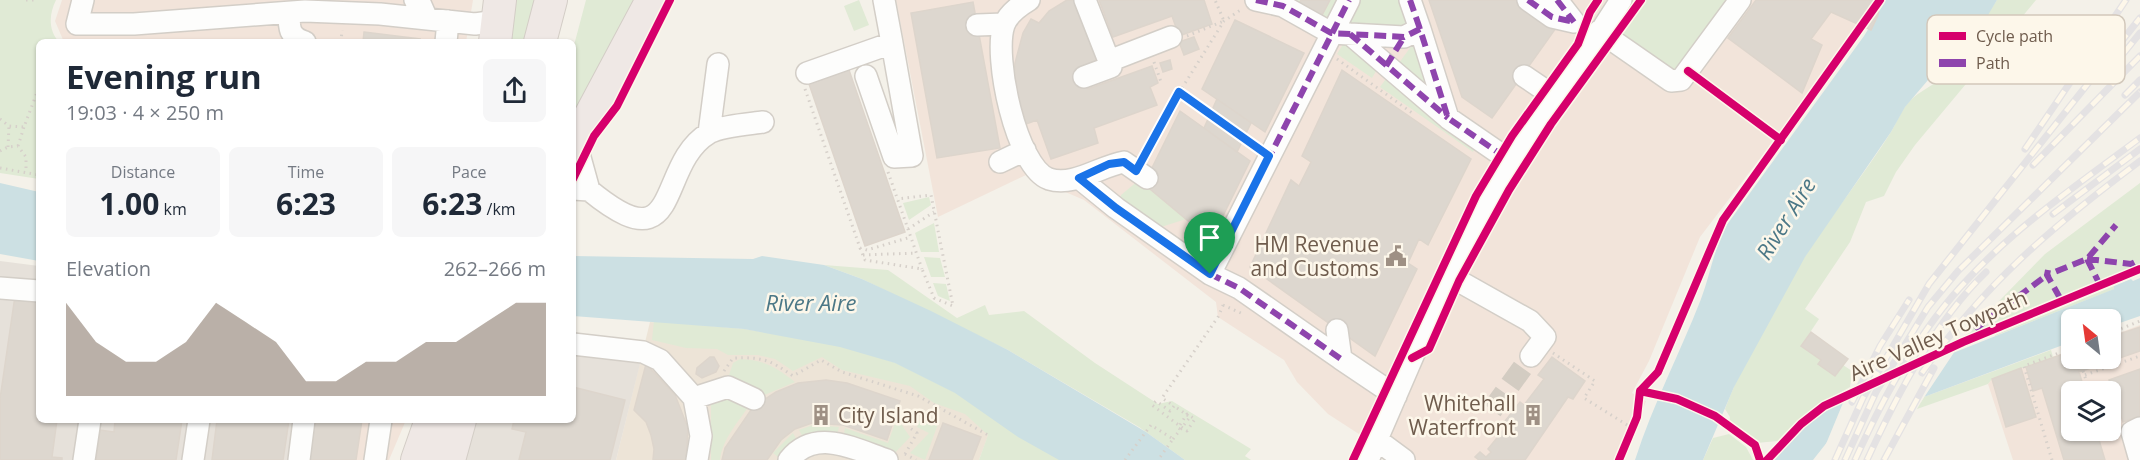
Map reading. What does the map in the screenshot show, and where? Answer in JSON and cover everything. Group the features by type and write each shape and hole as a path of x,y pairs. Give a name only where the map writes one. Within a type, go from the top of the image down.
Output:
{"highway":[{"path":"541,39 551,0"},
{"path":"563,39 573,0"},
{"path":"576,141 652,0"},
{"path":"417,460 430,423"},
{"path":"449,460 459,423"}],"street":[{"path":"83,0 76,33 134,24 287,13 325,6 475,24 497,21"},
{"path":"415,0 420,3 427,19"},
{"path":"866,76 894,157 912,156 884,0"},
{"path":"1029,0 1018,7 1004,24 1000,51 1003,88 1025,150 1036,172 1048,178 1061,180 1079,178 1109,164 1124,162 1142,175"},
{"path":"1084,77 1111,67 1086,0"},
{"path":"1210,274 1269,156 1341,34 1349,0"},
{"path":"1410,0 1412,33 1448,118"},
{"path":"1528,0 1552,17 1574,22 1557,0"},
{"path":"1368,460 1448,275 1486,202 1516,153 1583,59 1621,0"},
{"path":"1599,31 1671,81 1681,80 1740,0"},
{"path":"1252,3 1283,6 1341,34 1386,66 1448,118 1496,151"},
{"path":"280,39 287,13"},
{"path":"287,13 289,29 293,37 298,39"},
{"path":"446,39 448,21"},
{"path":"977,25 1004,24"},
{"path":"1341,34 1412,33"},
{"path":"1386,66 1412,33"},
{"path":"1109,61 1171,37"},
{"path":"807,73 892,44"},
{"path":"709,133 718,64"},
{"path":"1524,76 1555,98"},
{"path":"576,158 581,189 608,206 632,216 651,218 661,212 686,156 709,133 763,122"},
{"path":"1000,162 1025,150"},
{"path":"1079,178 1116,208 1210,274 1239,288 1396,396"},
{"path":"1448,275 1530,321 1545,337 1536,350"},
{"path":"0,288 36,291"},
{"path":"1337,330 1341,360"},
{"path":"576,344 642,352 660,360 694,398 701,436 697,460"},
{"path":"694,398 728,387 754,399"},
{"path":"84,460 90,423"},
{"path":"193,460 199,423"},
{"path":"298,460 304,423"},
{"path":"375,460 381,423"},
{"path":"2140,428 2132,432 2140,460"},
{"path":"1377,440 1404,460"},
{"path":"789,460 805,447 820,441 896,457"}],"path":[{"path":"26,0 35,0"},
{"path":"1215,0 1224,21"},
{"path":"1171,37 1173,41 1224,21 1252,3"},
{"path":"1142,175 1179,92 1224,21"},
{"path":"807,73 803,84 865,260 922,269"},
{"path":"1179,92 1269,156"},
{"path":"18,146 36,95"},
{"path":"0,119 9,126 24,127"},
{"path":"8,147 9,126"},
{"path":"0,151 18,146"},
{"path":"18,146 26,157 26,172"},
{"path":"0,168 36,174"},
{"path":"863,255 917,254 934,298 953,306 931,195 897,199"},
{"path":"907,229 934,212"},
{"path":"861,248 867,250 911,237"},
{"path":"1158,460 1189,419 1162,398 1218,317 1223,305"},
{"path":"2121,329 2140,321"},
{"path":"1536,350 1595,381 1584,398 1632,428"},
{"path":"2052,460 2024,366 2061,352"},
{"path":"2087,381 2084,373 2140,356"},
{"path":"717,390 717,381 733,358 758,357 771,361 793,376 821,360 842,372 918,396 999,441"},
{"path":"1174,406 1170,411 1156,401 1152,405 1163,414 1177,424 1187,431 1195,419 1187,414 1180,424 1178,428 1180,429"},
{"path":"1628,438 1637,417"},
{"path":"1125,460 1151,425 1173,439"},
{"path":"896,457 917,433 910,428"},
{"path":"896,457 900,460"},
{"path":"896,457 916,460"}],"shaded area":[{"path":"62,0 473,0 466,39 63,39 55,21"},
{"path":"896,0 1881,0 1700,237 1649,361 1632,393 1646,401 1623,460 1399,460 1328,414 1297,382 1284,360 1218,317 1216,302 1084,200 1026,175 938,217"},
{"path":"0,261 36,266 36,423 294,423 289,460 0,460"},
{"path":"650,322 744,329 840,347 994,420 979,460 616,460"},
{"path":"2140,325 2140,460 2013,460 1988,384 1992,379 2061,354 2061,369 2121,369 2121,332"},
{"path":"576,344 643,352 616,460 449,460 459,423 576,423"},
{"path":"294,423 405,423 389,460 289,460"}],"green space":[{"path":"0,0 56,0 52,11 51,27 57,39 36,39 36,179 0,173"},
{"path":"513,0 537,0 530,39 506,39"},
{"path":"586,0 641,0 576,120 576,39"},
{"path":"859,0 869,25 854,31 844,6"},
{"path":"1289,0 1301,0 1298,6 1319,18 1330,0 1344,0 1329,27"},
{"path":"1360,0 1404,0 1410,18 1403,29 1348,24"},
{"path":"1645,0 1728,0 1674,73 1620,34"},
{"path":"1997,0 2036,0 2023,15 1986,15"},
{"path":"1345,41 1379,66 1372,78 1337,54"},
{"path":"1415,41 1437,103 1396,67"},
{"path":"1388,76 1474,150 1473,152 1380,87"},
{"path":"1933,84 1966,84 1915,145 1896,172 1884,196 1866,202 1850,242 1805,309 1819,319 1801,346 1821,360 1819,364 1835,376 1843,365 1852,371 1850,387 1819,405 1778,441 1756,443 1729,424 1730,417 1725,409 1742,369 1761,331 1805,256 1881,148 1904,108"},
{"path":"1139,180 1186,219 1155,229 1120,207 1121,195"},
{"path":"2140,183 2140,265 1962,339 2045,254"},
{"path":"929,197 931,205 909,220 903,203"},
{"path":"934,223 939,252 921,252 915,233"},
{"path":"924,257 940,258 945,277 931,277"},
{"path":"824,265 888,270 957,318 985,305 989,315 1024,311 1095,363 1158,404 1172,401 1251,449 1245,456 1251,460 1185,460 1139,427 1008,350 862,279"},
{"path":"933,283 946,284 950,301 938,296"},
{"path":"2114,286 2115,289 1995,335"},
{"path":"654,321 744,329 839,345 934,375 1083,460 979,460 988,435 965,414 934,403 910,386 842,370 822,357 793,371 775,359 758,355 728,355 717,349 686,348 652,340"},
{"path":"2051,350 2053,357 1992,379 1988,384 1917,409 1924,397"},
{"path":"740,359 769,365 795,382 762,396 753,387 727,381 733,363"},
{"path":"734,398 749,406 727,438 720,460 711,460 711,404 718,399"},
{"path":"922,415 939,421 925,460 910,453 929,433 917,427"},
{"path":"897,418 910,437 891,457 843,439 845,428 888,443"},
{"path":"813,425 839,427 836,438 805,441 799,430"},
{"path":"793,433 799,444 782,460 773,453"},
{"path":"1729,434 1746,447 1753,460 1703,460 1713,438"}],"water":[{"name":"River Aire","path":"1886,0 1997,0 1988,15 1927,15 1927,81 1905,107 1891,132 1805,257 1734,387 1703,460 1635,460 1701,299 1726,226 1864,36"},
{"path":"0,183 36,191 36,260 0,254"},
{"name":"River Aire","path":"576,256 753,259 762,256 824,265 862,279 1008,350 1146,432 1185,460 1059,460 1018,437 955,393 895,363 840,347 744,329 576,316"},
{"path":"2140,278 2140,316 2121,323 2121,309 2064,309 2114,289 2114,286 2131,279 2133,281"},
{"path":"2061,310 2061,346 1924,397 1828,441 1813,460 1774,460 1799,429 1831,408 1953,353"}],"pier":[{"path":"1957,348 1921,402 1830,444 1821,456 1845,398"}],"building":[{"path":"1067,0 1075,0 1092,49 1094,48 1099,60 1081,67 1088,89 1152,66 1158,83 1150,87 1157,105 1094,128 1098,143 1051,159 1037,120 1026,124 1014,83 1015,63 1023,33 1031,19 1039,23 1049,11"},
{"path":"1099,0 1204,0 1212,24 1179,36 1172,16 1113,37"},
{"path":"1301,0 1330,0 1320,19 1298,6"},
{"path":"1429,0 1517,0 1556,28 1492,118 1462,97"},
{"path":"1756,0 1880,0 1878,15 1871,30 1831,12 1811,39 1822,45 1802,93 1728,38"},
{"path":"973,2 1000,148 937,158 911,13"},
{"path":"1235,20 1304,53 1265,132 1202,89"},
{"path":"364,32 420,39 363,39"},
{"path":"1194,37 1199,49 1184,55 1179,42"},
{"path":"1170,60 1172,69 1163,72 1160,63"},
{"path":"849,70 905,232 865,246 809,84"},
{"path":"1342,70 1471,159 1428,245 1419,239 1408,263 1417,269 1375,356 1250,267 1291,180 1299,186 1311,162 1302,156"},
{"path":"1217,99 1251,123 1237,152 1204,128"},
{"path":"1180,111 1250,161 1211,240 1144,184"},
{"path":"15,296 36,299 36,423 57,423 52,457 62,458 62,460 0,460 0,399"},
{"path":"2140,327 2140,351 2121,358 2121,333"},
{"path":"1811,332 1848,359 1835,376 1818,364 1821,360 1801,346"},
{"path":"2061,355 2061,369 2078,369 2082,381 2061,381 2061,441 2099,441 2105,460 2064,460 2042,388 2033,391 2026,367"},
{"path":"710,357 714,357 719,366 716,372 702,378 696,374 697,368"},
{"name":"Whitehall Waterfront","path":"1552,357 1585,381 1573,399 1568,397 1525,460 1479,460 1475,457 1480,452 1486,457 1491,452 1488,449 1505,428 1502,425 1520,402 1524,405 1544,379 1538,375"},
{"path":"646,364 675,395 688,428 686,460 653,460 654,449 651,435 646,422 634,410"},
{"path":"2021,368 2036,417 2006,427 1992,379"},
{"path":"2140,369 2140,416 2123,422 2121,381 2109,380"},
{"name":"City Island","path":"826,380 847,383 900,401 887,440 843,425 812,423 795,429 781,440 767,460 722,460 725,448 753,407 776,392 798,383"},
{"path":"576,388 625,400 610,460 519,460 526,432 512,429 513,423 576,423"},
{"path":"115,423 182,423 176,460 96,460 100,430 114,432"},
{"path":"217,423 289,423 283,460 212,460"},
{"path":"307,423 362,423 356,460 302,460"},
{"name":"City Island","path":"943,423 981,437 972,460 929,460"}],"tunnel":[{"path":"1492,410 1531,356"}],"railway":[{"path":"2116,15 2126,0"},
{"path":"2125,37 2140,18"},
{"path":"2125,52 2140,33"},
{"path":"2125,71 2140,56"},
{"path":"2125,95 2140,80"},
{"path":"2025,149 2069,84"},
{"path":"1835,460 1863,398 1929,284 2088,84"},
{"path":"2033,165 2113,84"},
{"path":"1845,460 1876,392 1928,307 1958,271 2140,92"},
{"path":"1855,460 1904,365 1950,299 1987,259 2029,222 2140,138"},
{"path":"2053,214 2140,149"},
{"path":"1922,373 1970,311 1995,284 2049,233 2140,161"},
{"path":"1867,460 1918,361 1950,313 1986,272"},
{"path":"1852,402 1880,346 1909,300"},
{"path":"1884,460 1934,368"}],"marked path":[{"path":"1256,0 1283,6 1331,33 1404,37 1420,29 1448,118 1496,151"},
{"path":"1210,274 1349,0"},
{"path":"1410,0 1420,29"},
{"path":"1528,0 1552,17 1574,22"},
{"path":"1557,0 1574,22"},
{"path":"1350,34 1448,118"},
{"path":"1386,66 1404,37"},
{"path":"1079,178 1116,208 1210,274 1239,288 1341,359"},
{"path":"2060,298 2047,275 2087,259 2116,225"},
{"path":"2087,259 2131,264 2139,260"},
{"path":"2087,259 2098,281"},
{"path":"1975,329 2047,275 2048,270"}],"cycle path":[{"path":"576,173 594,136 617,106 670,0"},
{"path":"1353,460 1476,196 1512,136 1578,44 1590,12 1598,0"},
{"path":"1412,358 1429,349 1459,281 1509,190 1551,124 1641,0"},
{"path":"1619,460 1637,417 1640,391 1658,372 1723,220 1880,0"},
{"path":"1688,71 1781,140"},
{"name":"Aire Valley Towpath","path":"1767,460 1801,424 1824,406 1963,342 2140,269"},
{"path":"1640,391 1677,399 1715,416 1755,445 1760,460"}],"place":[{"name":"HM Revenue and Customs","path":"1396,256"},
{"name":"City Island","path":"821,415"},
{"name":"Whitehall Waterfront","path":"1533,415"}],"route":[{"path":"1179,92 1269,156 1210,274 1116,208 1079,178 1109,164 1124,162 1136,171 1179,92"}]}
